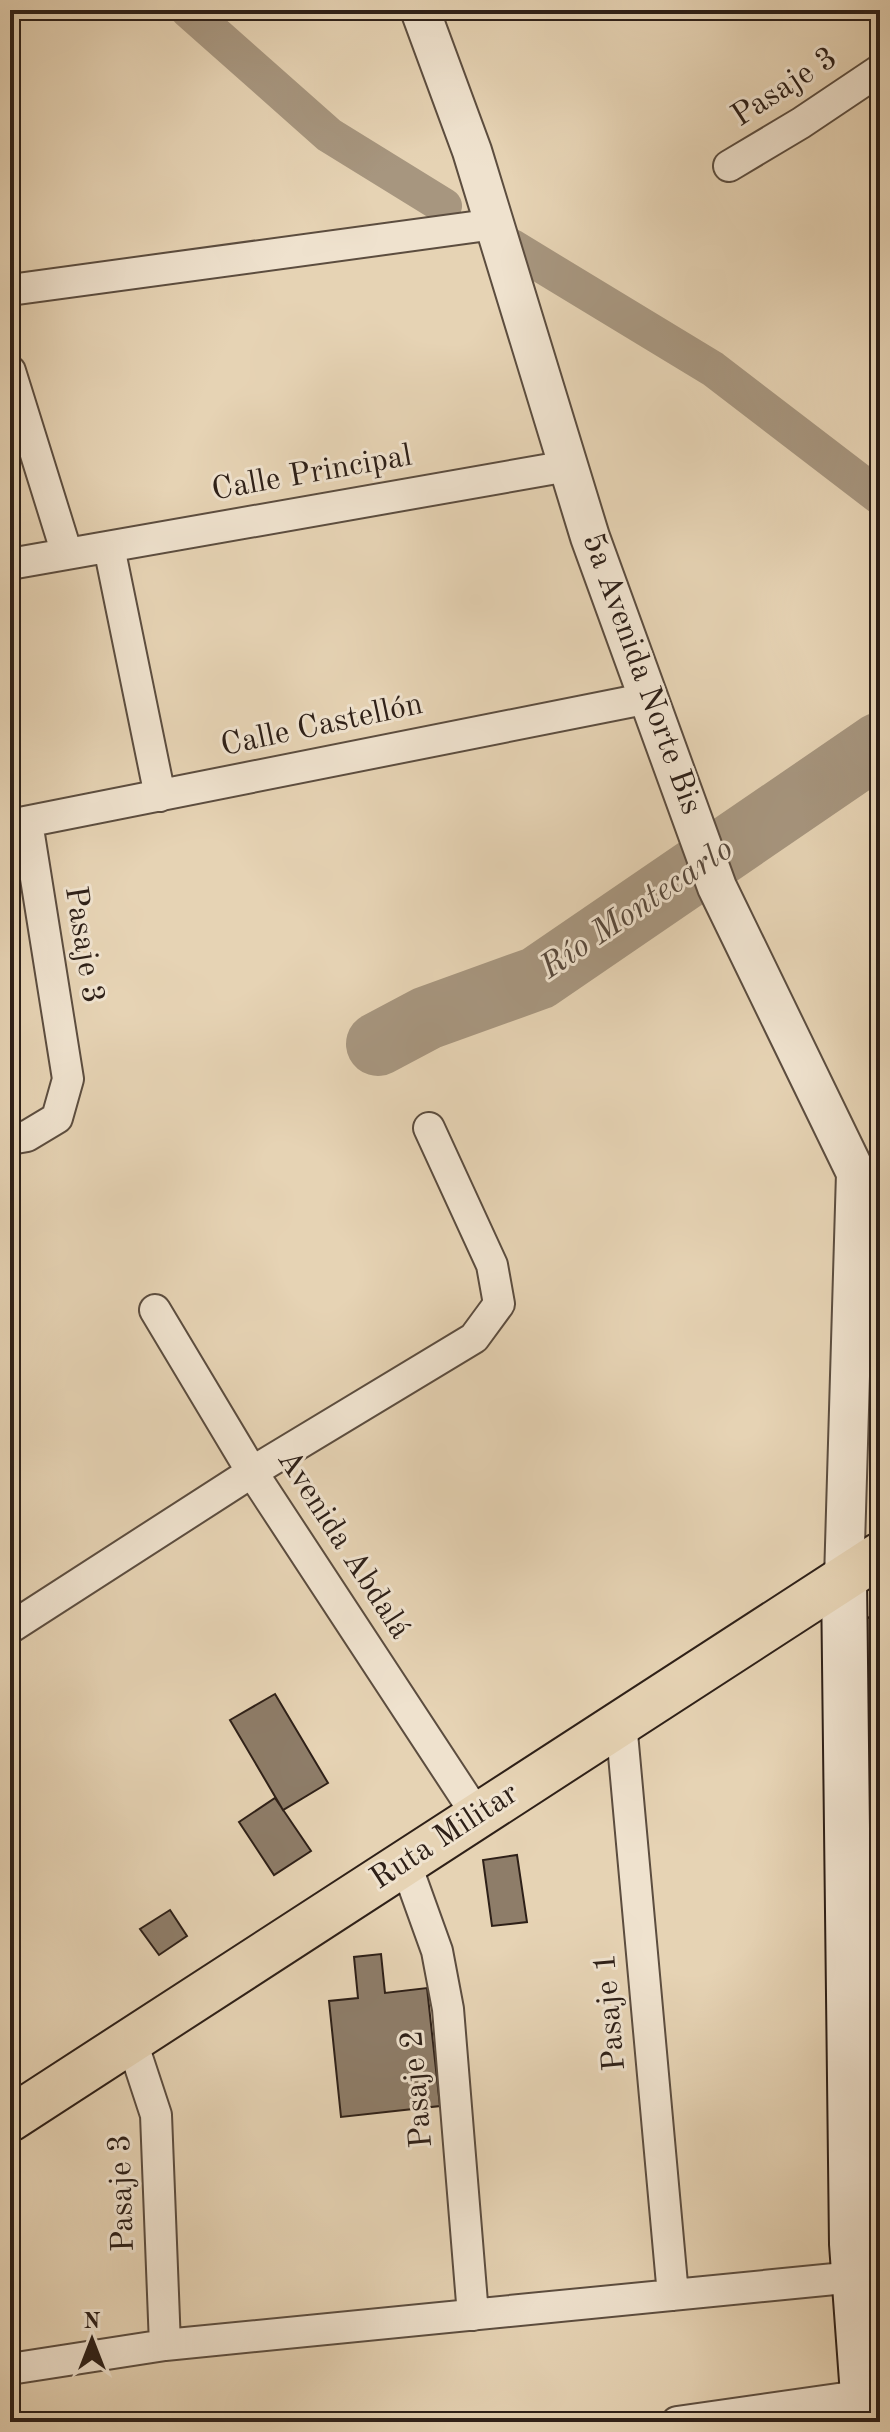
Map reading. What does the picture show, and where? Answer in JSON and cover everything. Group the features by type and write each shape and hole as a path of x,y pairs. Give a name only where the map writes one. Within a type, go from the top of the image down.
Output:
{"main road":[{"name":"Ruta Militar","path":"10,2119 880,1555"},
{"path":"844,1579 852,2244 870,2403"}],"street":[{"name":"5a Avenida Norte Bis","path":"420,10 472,151 590,537 717,887 868,1180 844,1579"},
{"name":"Pasaje 3","path":"729,166 880,70"},
{"path":"10,290 495,226"},
{"path":"10,371 67,554"},
{"name":"Calle Principal","path":"10,564 568,466"},
{"path":"109,547 160,796"},
{"name":"Calle Castellón","path":"18,824 649,698"},
{"name":"Pasaje 3","path":"10,1139 27,1136 57,1118 68,1079 18,824"},
{"path":"10,1628 252,1472 474,1338 499,1304 492,1265 429,1128"},
{"name":"Avenida Abdalá","path":"155,1310 252,1472 477,1815"},
{"name":"Pasaje 1","path":"621,1722 673,2295"},
{"name":"Pasaje 2","path":"405,1862 437,1951 448,2009 473,2315"},
{"name":"Pasaje 3","path":"132,2042 156,2115 165,2345"},
{"path":"10,2369 165,2345 855,2277"},
{"path":"677,2422 870,2403"}],"building":[{"path":"880,1609 880,1661 864,1670 860,1624"},
{"path":"275,1694 328,1783 283,1810 230,1720"},
{"path":"275,1798 311,1851 274,1875 239,1822"},
{"path":"517,1855 527,1922 492,1926 483,1860"},
{"path":"170,1910 187,1936 159,1955 140,1929"},
{"path":"381,1954 385,1993 427,1988 440,2106 341,2117 329,2001 358,1998 354,1957"}],"waterway":[{"path":"188,10 329,135 444,206"},
{"path":"512,247 713,369 880,497"},
{"name":"Río Montecarlo","path":"726,851 880,744"},
{"name":"Río Montecarlo","path":"378,1044 427,1018 538,978 880,744"}]}
